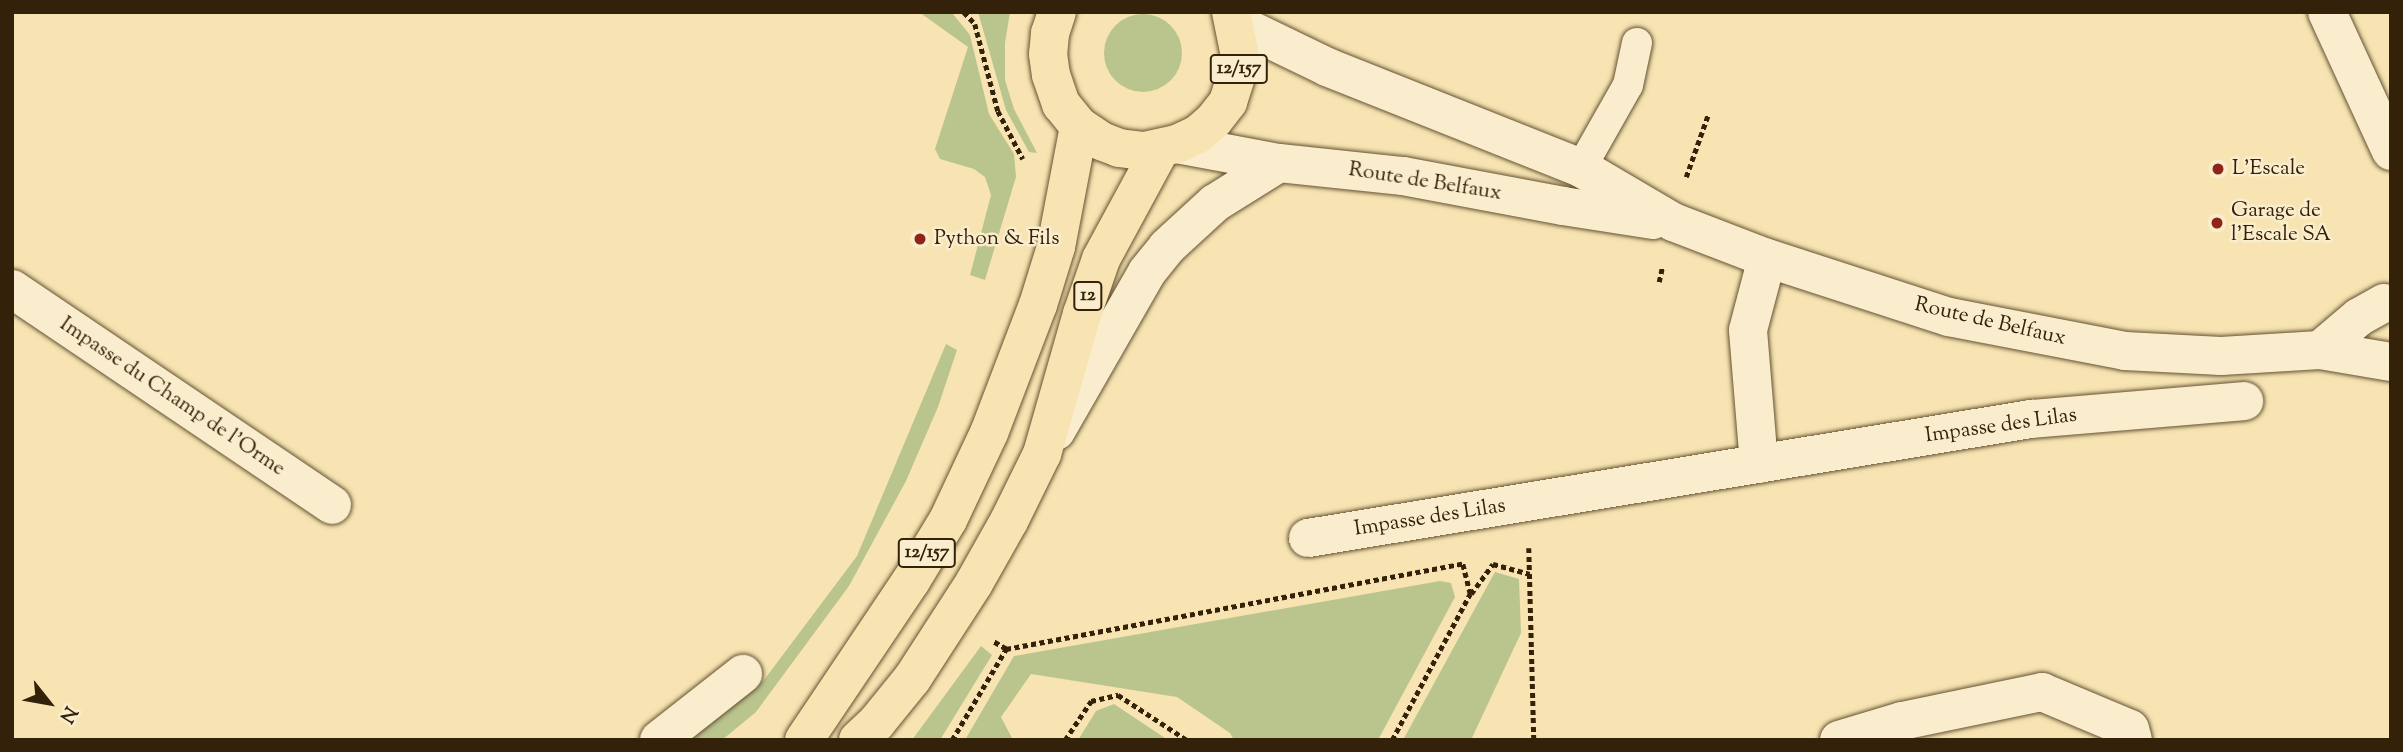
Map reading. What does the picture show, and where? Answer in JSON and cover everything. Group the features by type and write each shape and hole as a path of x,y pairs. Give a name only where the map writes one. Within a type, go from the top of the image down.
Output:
{"main road":[{"path":"1057,12 1050,33 1051,75 1060,104 1079,126 1101,141 1119,148 1144,151 1169,146"},
{"path":"2328,12 2391,151"},
{"name":"12/157","path":"1169,146 1214,120 1228,102 1241,61 1233,18"},
{"name":"Route de Belfaux","path":"1233,18 1327,67 1581,168 1672,222 1767,258 1949,317 2125,351 2221,356 2320,350 2391,362"},
{"name":"12/157","path":"804,740 948,520 989,433 1034,317 1056,247 1079,126"},
{"name":"Route de Belfaux","path":"1169,146 1279,163 1403,176 1563,206 1672,222"},
{"name":"12","path":"1042,454 1082,313 1101,259 1169,146"},
{"path":"1042,454 1147,271 1167,247 1215,203 1279,163"},
{"path":"1759,464 1748,330 1767,258"},
{"name":"Impasse du Champ de l'Orme","path":"12,289 332,505"},
{"path":"2320,350 2387,295"},
{"path":"2387,295 2382,318 2391,345"},
{"name":"Impasse des Lilas","path":"1308,538 2031,419 2244,401"},
{"name":"12/157","path":"858,740 877,722 912,679 944,633 1009,521 1042,454"},
{"path":"659,740 743,674"},
{"path":"1839,740 1902,721 2042,692 2130,729 2133,740"}],"lane":[{"path":"1581,168 1628,85 1637,43"}],"path":[{"path":"964,12 975,24 998,111 1019,146 1027,170"},
{"path":"1683,185 1707,115"},
{"path":"1523,503 1529,535 1534,740"},
{"path":"1454,514 1470,594"},
{"path":"982,635 1006,649 1462,564"},
{"path":"1392,740 1470,594 1493,564 1530,574"},
{"path":"952,740 1006,649"},
{"path":"1065,740 1091,701 1118,695 1187,740"}],"green space":[{"path":"919,12 953,14 970,35 989,114 1014,154 1016,177 985,280 970,275 991,195 985,177 974,169 940,159 935,149 968,47"},
{"path":"978,12 1010,12 1005,43 1005,80 1014,109 1037,153 1029,152 1006,110"},
{"path":"1135,14 1151,14 1165,20 1176,31 1182,45 1182,61 1176,75 1165,86 1151,92 1135,92 1121,86 1110,75 1104,61 1104,45 1110,31 1121,20"},
{"path":"946,344 957,350 938,407 906,481 849,586 756,712 722,740 683,740 764,680 857,556"},
{"path":"1495,572 1519,579 1521,633 1471,740 1403,740"},
{"path":"1440,581 1451,583 1455,597 1378,740 1234,740 1230,733 1177,697 1031,674 1001,717 1013,740 965,740 1014,656"},
{"path":"981,646 992,655 940,740 912,740"},
{"path":"1114,704 1168,740 1078,740 1096,711"}],"place":[{"name":"L'Escale","path":"2218,169"},
{"name":"Garage de l'Escale SA","path":"2217,223"},
{"name":"Python & Fils","path":"920,239"}]}
